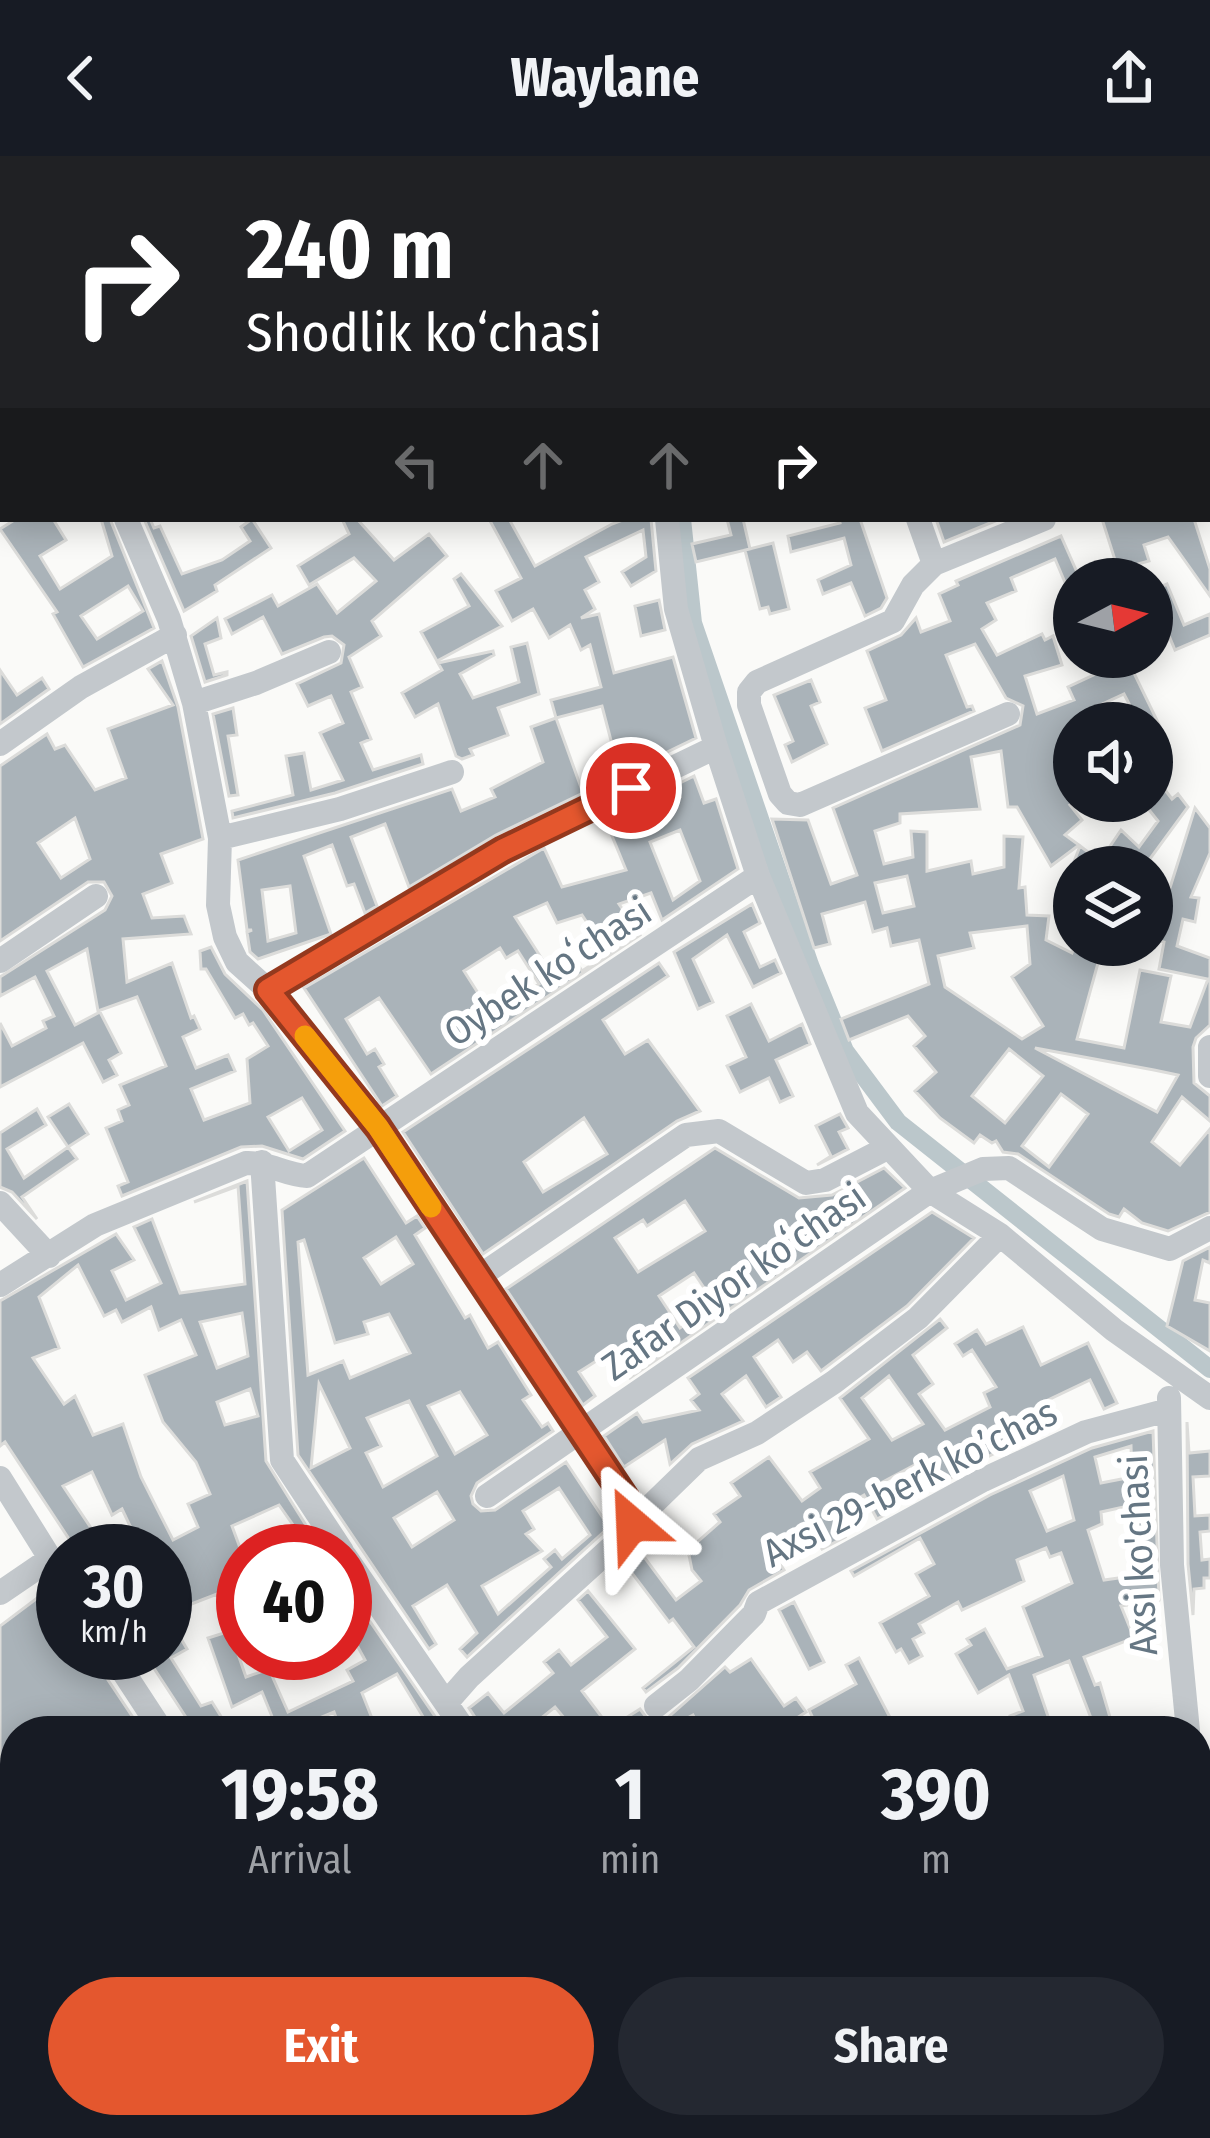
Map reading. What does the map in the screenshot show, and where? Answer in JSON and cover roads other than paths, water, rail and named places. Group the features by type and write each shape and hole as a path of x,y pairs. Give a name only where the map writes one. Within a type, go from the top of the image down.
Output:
{"street":[{"path":"126,522 175,635 194,703 220,838 218,905 224,937 237,962 268,990 378,1127 628,1502 632,1524"},
{"path":"667,522 676,609 716,747 758,876 857,1112 887,1148 1172,1374 1210,1398"},
{"path":"919,522 934,564"},
{"path":"1008,714 800,805 788,803 780,794 748,705 749,692 758,682 893,621 913,585 934,564 1037,522"},
{"path":"0,744 81,687 175,635"},
{"path":"194,703 329,652"},
{"path":"710,719 748,705"},
{"path":"268,990 503,850 716,747"},
{"path":"220,838 340,809 452,772"},
{"name":"Oybek koʻchasi","path":"262,1162 291,1175 307,1176 758,876"},
{"path":"0,961 96,896"},
{"path":"1210,1047 1210,1076"},
{"path":"477,1278 686,1135 719,1131 806,1183 825,1180 887,1148"},
{"path":"0,1285 95,1225 246,1163 262,1162 282,1460 324,1524"},
{"name":"Zafar Diyor koʻchasi","path":"487,1496 937,1188 981,1170 1009,1168 1102,1229 1170,1249 1210,1228"},
{"path":"0,1203 49,1256"},
{"path":"447,1702 699,1459 757,1432 834,1382 918,1318 1000,1235"},
{"name":"Axsi ko'chasi","path":"1172,1374 1168,1410 1172,1565 1187,1716"},
{"name":"Аxsi 29-berk koʼchas","path":"656,1706 689,1680 754,1614 758,1603 983,1480 1086,1432 1168,1410"},
{"path":"0,1478 36,1536"},
{"path":"0,1593 36,1578"},
{"path":"372,1595 456,1716"},
{"path":"129,1680 152,1716"}],"waterway":[{"path":"682,522 693,623 810,965 845,1051 898,1122 1210,1369"}]}
